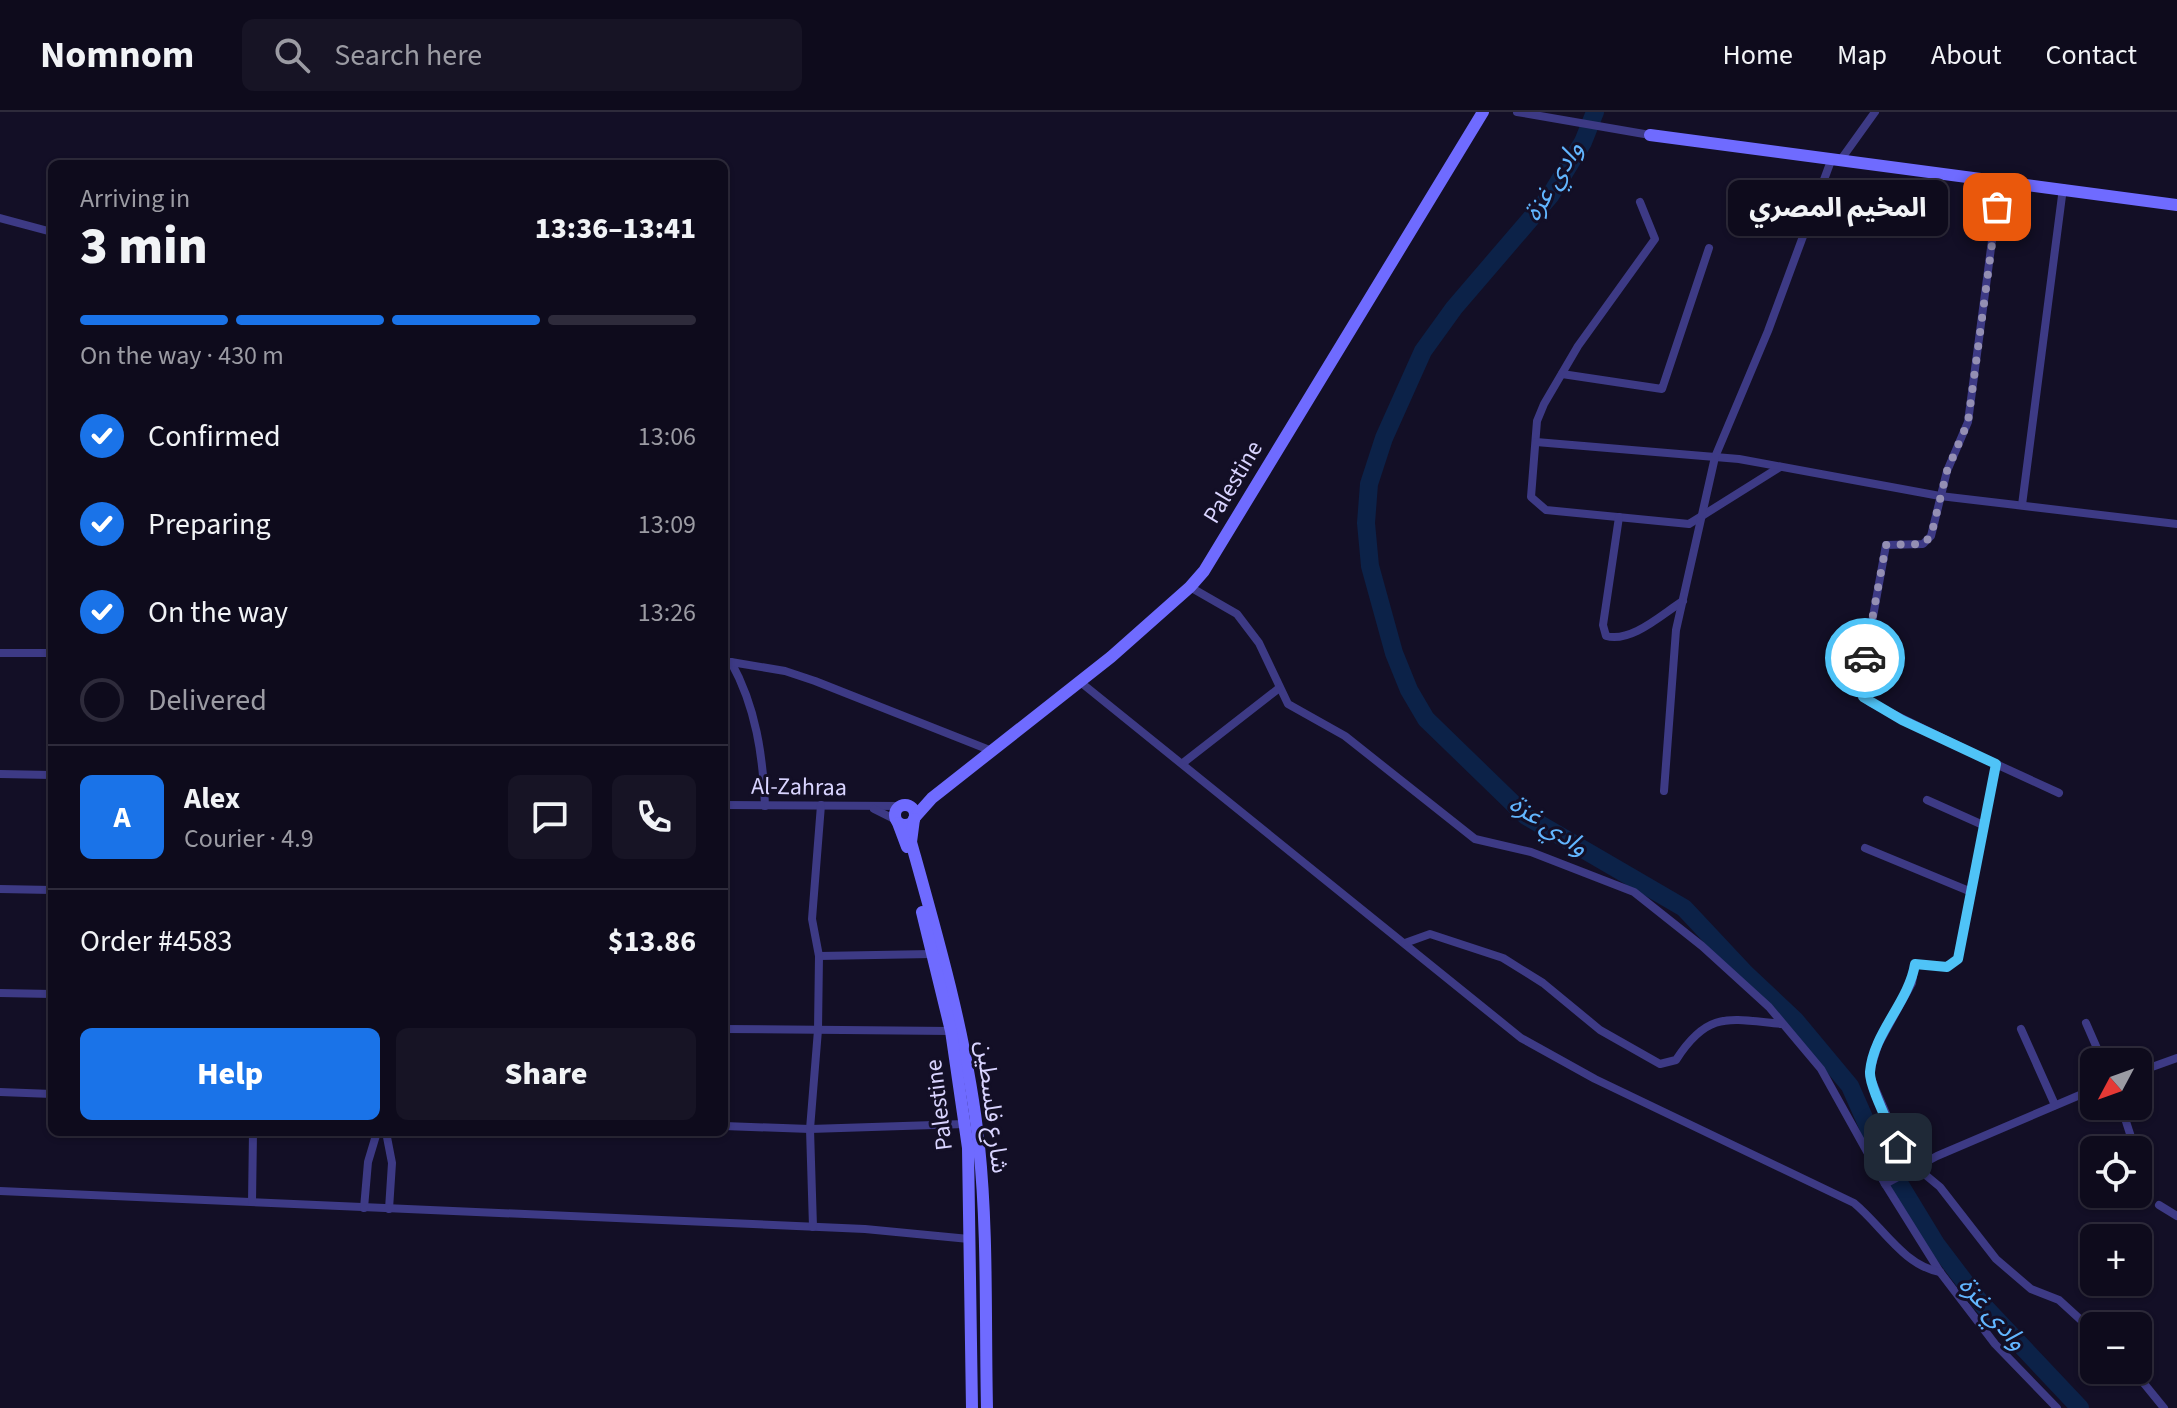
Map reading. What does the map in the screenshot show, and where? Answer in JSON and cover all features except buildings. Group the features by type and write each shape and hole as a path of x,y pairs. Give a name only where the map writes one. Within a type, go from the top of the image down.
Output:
{"street":[{"name":"Palestine","path":"897,822 907,825 910,812 932,798 1079,681 1190,587 1204,571 1483,112"},
{"path":"1517,112 1650,135 2177,205"},
{"path":"1664,791 1676,630 1715,457 1837,158 1875,112"},
{"path":"2000,180 1968,422 1940,496 1931,536 1923,544 1886,545 1862,677 1863,697 1902,720 2059,793"},
{"path":"2022,505 2063,188"},
{"path":"1640,202 1655,239 1578,346 1537,421 1531,497 1537,506 1546,510 1680,524 1702,516 1780,467"},
{"path":"0,218 48,231"},
{"path":"1562,374 1662,389 1709,248"},
{"path":"1536,442 1715,457 1940,496 2177,524"},
{"path":"1619,517 1603,625 1606,636 1616,639 1633,633 1683,601"},
{"path":"1190,587 1237,614 1259,643 1288,704 1345,736 1475,839 1531,852 1634,892 1702,946 1782,1024 1821,1069 1940,1272 1995,1344 2057,1408"},
{"path":"0,653 48,653"},
{"path":"728,662 785,671 815,681 992,751"},
{"path":"728,662 740,678 763,754 765,806"},
{"path":"1079,681 1530,1044 1595,1079 1854,1203 1879,1223 1917,1266 1940,1272"},
{"path":"1183,763 1278,689"},
{"path":"1996,764 1958,959 1947,967 1915,964 1912,983 1878,1045 1869,1074 1913,1168 1940,1187 1996,1259 2031,1289 2059,1300 2080,1319"},
{"path":"0,774 48,775"},
{"path":"1927,800 1983,825"},
{"name":"Al-Zahraa","path":"728,805 821,805 910,812"},
{"path":"813,1227 810,1129 818,1030 819,956 812,919 821,805"},
{"name":"Al-Zahraa","path":"873,808 897,822"},
{"name":"شارع فلسطين","path":"910,812 911,842 951,987 979,1148 987,1408"},
{"name":"Palestine","path":"897,822 951,1031 965,1124 972,1408"},
{"path":"1865,848 1969,891"},
{"path":"0,889 48,890"},
{"path":"1405,943 1430,934 1503,958 1543,983 1600,1030 1660,1064 1676,1060 1689,1040 1705,1025 1721,1018 1782,1024"},
{"path":"819,956 932,954"},
{"path":"0,993 48,994"},
{"path":"2086,1023 2097,1048"},
{"path":"728,1029 951,1031"},
{"path":"2021,1029 2055,1105"},
{"path":"2152,1067 2177,1058"},
{"path":"0,1092 48,1094"},
{"path":"1887,1182 2080,1095"},
{"path":"728,1126 810,1129 965,1124"},
{"path":"252,1202 253,1136"},
{"path":"364,1208 368,1162 376,1136"},
{"path":"387,1136 392,1163 389,1209"},
{"path":"0,1191 813,1227 969,1239"},
{"path":"2159,1205 2177,1216"},
{"path":"2144,1384 2164,1408"}],"waterway":[{"name":"وادي غزة","path":"1595,112 1583,142 1550,196 1454,308 1423,351 1384,438 1369,484 1366,523 1370,566 1394,653 1409,690 1426,719 1526,816 1684,908 1744,972 1795,1020 1850,1086 1877,1147 1936,1244 1980,1302 2080,1408"}],"way so far":[{"path":"1865,658 1886,545 1923,544 1931,536 1947,471 1968,422 1997,207"}],"place":[{"name":"المخيم المصري","path":"1997,207"}],"route":[{"path":"1865,658 1863,697 1902,720 1996,764 1958,959 1947,967 1915,964 1912,983 1878,1045 1869,1074 1898,1147"}]}
